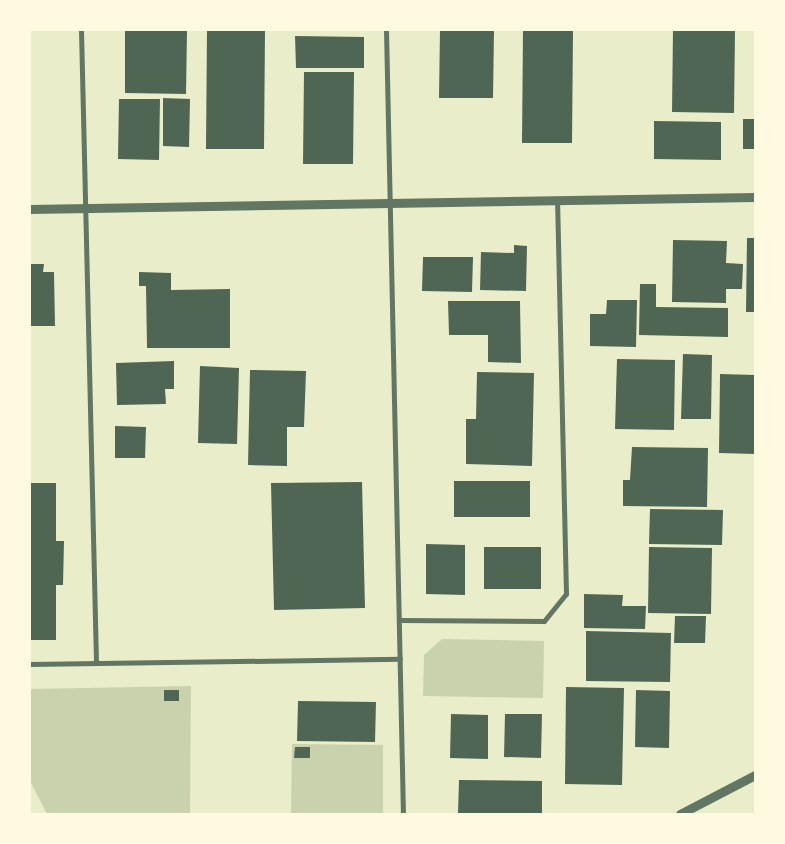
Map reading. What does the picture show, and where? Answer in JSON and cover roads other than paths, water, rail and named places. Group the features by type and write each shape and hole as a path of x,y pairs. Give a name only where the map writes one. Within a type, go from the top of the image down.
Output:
{"street":[{"path":"81,30 96,663"},
{"path":"386,30 403,814"},
{"path":"30,209 390,205 755,197"},
{"path":"399,620 544,621 566,594 557,201"},
{"path":"30,664 400,659"},
{"path":"680,814 755,775"}]}
